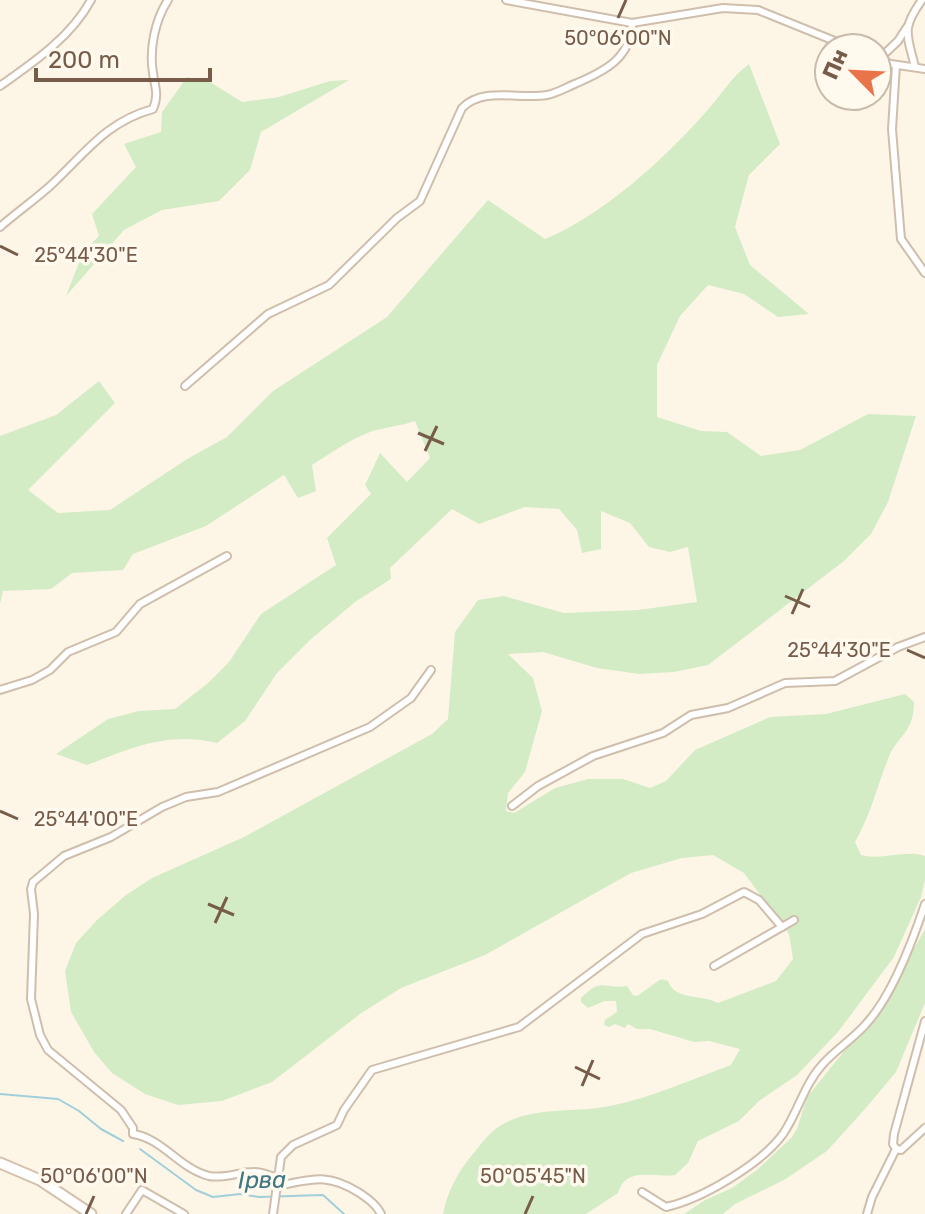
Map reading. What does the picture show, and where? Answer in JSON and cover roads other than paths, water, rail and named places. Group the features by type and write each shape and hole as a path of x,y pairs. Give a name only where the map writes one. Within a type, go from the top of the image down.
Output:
{"main road":[{"path":"0,1163 40,1180 91,1214"}],"street":[{"path":"0,86 58,41 83,15 91,0"},
{"path":"0,227 122,120 153,109 159,96 153,73 155,28 168,0"},
{"path":"506,0 632,23 742,7 758,10 813,32"},
{"path":"893,45 922,0"},
{"path":"185,386 268,314 329,285 397,218 420,201 462,108 470,100 490,96 548,95 601,72 621,57 632,23"},
{"path":"907,27 915,67"},
{"path":"893,64 925,69"},
{"path":"896,65 892,129 901,239 925,273"},
{"path":"0,690 32,680 50,670 68,652 116,632 140,604 227,556"},
{"path":"512,806 538,786 593,756 663,733 691,715 728,708 785,683 835,681 898,647 925,637"},
{"path":"381,1214 367,1198 340,1181 326,1178 276,1185 255,1171 208,1176 180,1163 153,1141 133,1134 133,1128 121,1110 48,1050 40,1035 31,999 34,914 31,889 33,882 64,856 111,837 162,807 195,794 218,792 370,727 411,698 431,670"},
{"path":"273,1214 281,1157 293,1145 337,1125 372,1070 519,1027 642,934 702,914 744,892 759,900 782,927"},
{"path":"642,1192 666,1207 684,1201 727,1181 782,1136 807,1086 821,1066 868,1022 899,972 925,904"},
{"path":"714,966 794,920"},
{"path":"896,1149 894,1134 925,1021"},
{"path":"896,1149 901,1150 909,1145 925,1128"},
{"path":"867,1214 896,1149"},
{"path":"126,1214 142,1190 184,1214"}],"waterway":[{"name":"Ірва","path":"0,1094 58,1099 123,1141"},
{"name":"Ірва","path":"140,1149 196,1190 213,1197 240,1194 259,1197 323,1195 344,1214"}]}
